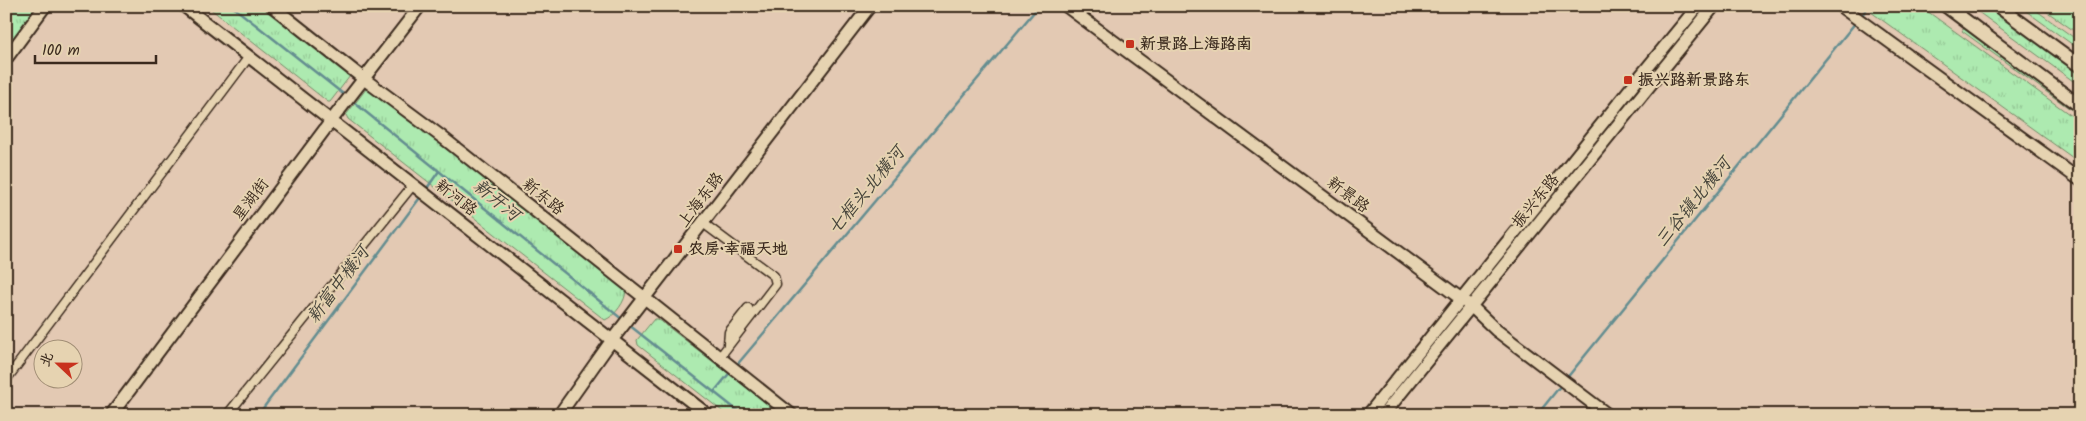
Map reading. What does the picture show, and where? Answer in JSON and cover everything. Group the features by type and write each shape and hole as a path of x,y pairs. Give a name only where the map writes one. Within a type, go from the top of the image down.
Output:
{"main road":[{"path":"1946,6 2080,106"},
{"path":"1998,6 2080,66"}],"street":[{"path":"6,59 45,6"},
{"name":"新河路","path":"184,6 248,58 708,415"},
{"name":"新东路","path":"272,6 364,79 442,137 792,415"},
{"name":"星湖街","path":"110,415 330,121 420,6"},
{"name":"上海东路","path":"558,415 612,340 870,6"},
{"name":"振兴东路","path":"1368,415 1698,6"},
{"name":"振兴东路","path":"1383,415 1714,6"},
{"path":"1840,6 2080,180"},
{"name":"新景路","path":"1070,9 1472,307 1496,330 1608,415"},
{"path":"6,380 248,58"},
{"path":"227,415 420,191"},
{"path":"703,224 774,276 776,284 728,346 722,360"},
{"path":"728,346 730,332 748,308"}],"green space":[{"path":"6,6 37,6 6,48"},
{"path":"207,6 263,6 350,73 350,76 330,102 328,102"},
{"path":"1876,6 1920,6 2080,122 2080,163 1871,12"},
{"path":"1970,6 1987,6 2080,73 2080,86"},
{"path":"2019,6 2030,6 2080,42 2080,50"},
{"path":"2039,6 2080,6 2080,35"},
{"path":"1966,26 2080,108 2080,116 1962,31"},
{"path":"369,88 626,290 624,299 616,312 605,320 348,119 346,115 366,89"},
{"path":"654,319 658,319 782,415 727,415 638,345 637,340"}],"waterway":[{"name":"新开河","path":"232,6 347,97"},
{"name":"七框头北横河","path":"736,366 1039,6"},
{"name":"三谷镇北横河","path":"1861,16 1869,6"},
{"name":"三谷镇北横河","path":"1566,379 1856,22"},
{"name":"新开河","path":"351,100 623,320"},
{"name":"新富中横河","path":"425,191 439,171"},
{"name":"新富中横河","path":"258,415 422,195"},
{"name":"新开河","path":"629,325 743,415"},
{"name":"七框头北横河","path":"714,392 732,370"},
{"name":"三谷镇北横河","path":"1537,415 1561,385"}],"place":[{"name":"新景路上海路南","path":"1130,44"},
{"name":"振兴路新景路东","path":"1628,80"},
{"name":"农房·幸福天地","path":"678,249"}]}
